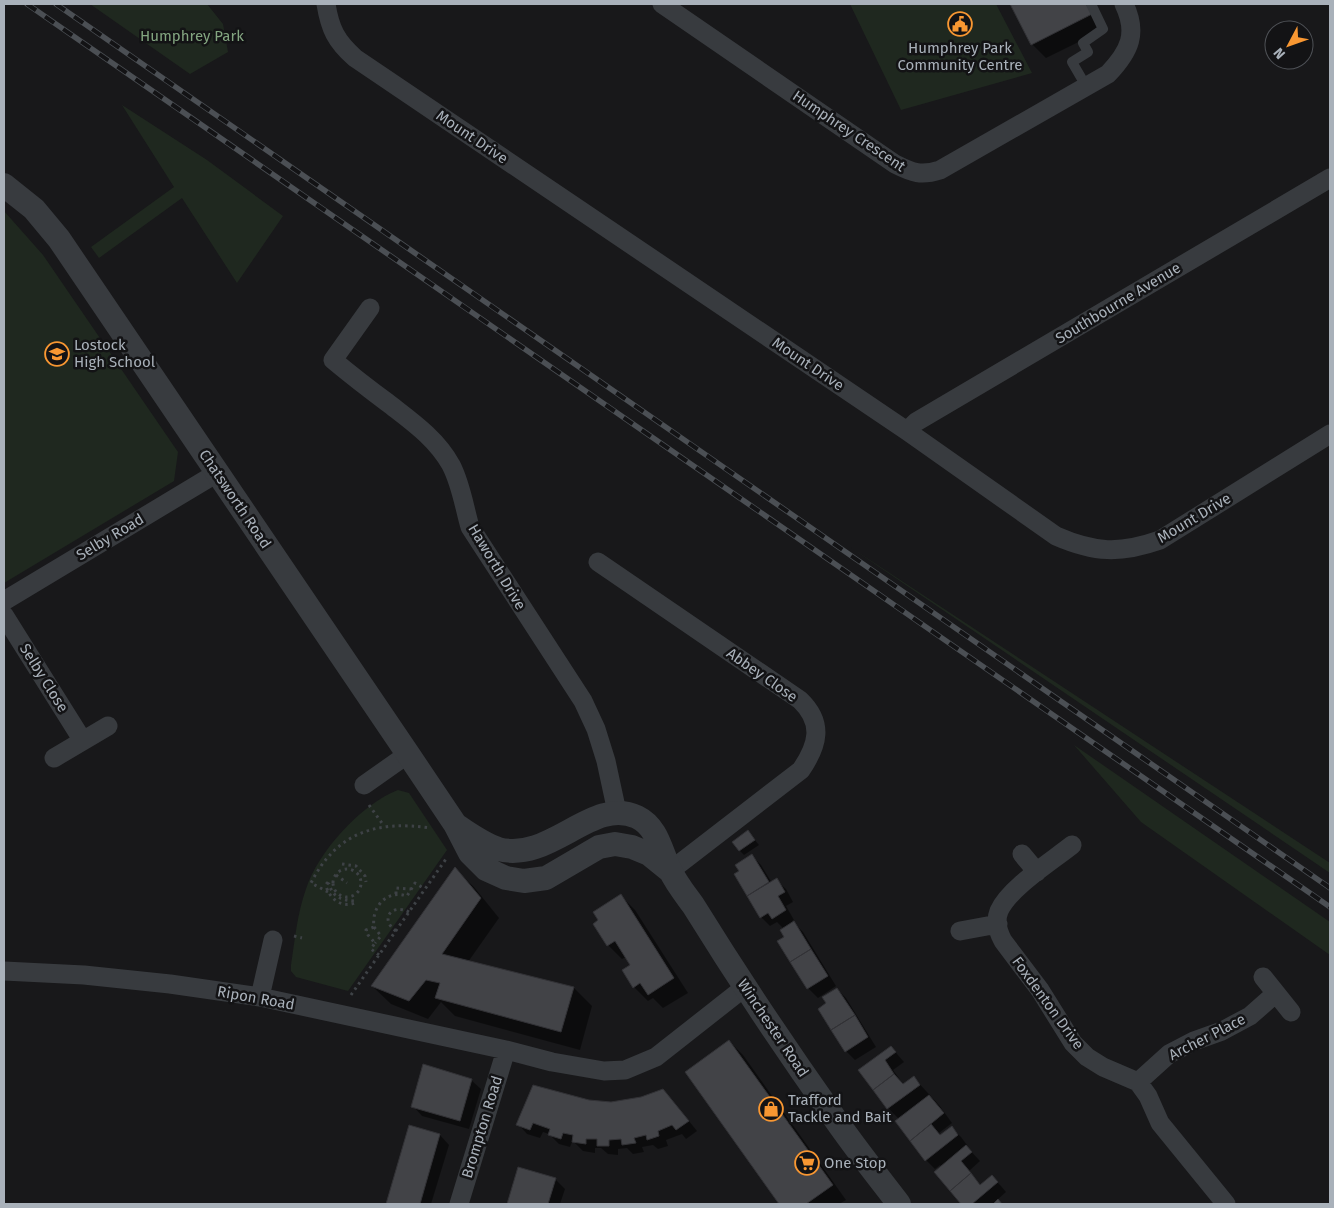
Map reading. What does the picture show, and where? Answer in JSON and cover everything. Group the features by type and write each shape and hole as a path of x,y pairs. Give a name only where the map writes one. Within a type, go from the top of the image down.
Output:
{"street":[{"name":"Mount Drive","path":"326,4 328,18 334,33 342,46 355,58 907,431 1056,536 1077,545 1095,550 1113,551 1143,546 1160,540 1330,434"},
{"name":"Humphrey Crescent","path":"662,4 895,164 909,172 929,174 940,170 1108,74 1120,62 1128,46 1132,31 1130,16 1124,4"},
{"name":"Southbourne Avenue","path":"907,431 916,422 1330,178"},
{"name":"Chatsworth Road","path":"4,185 34,209 59,239 408,754 449,830 470,853 486,869 506,878 524,881 546,878 599,847 615,844 632,847 649,854 670,871"},
{"name":"Haworth Drive","path":"370,308 333,360 419,427 438,446 450,464 461,488 470,527 583,701 596,729 606,761 617,812"},
{"name":"Selby Road","path":"4,602 217,472"},
{"name":"Abbey Close","path":"598,562 800,700 810,709 815,721 814,747 800,770 670,871"},
{"name":"Selby Close","path":"4,615 83,741"},
{"path":"54,758 108,726"},
{"path":"366,794 408,754"},
{"name":"Chatsworth Road","path":"449,830 498,849 517,851 535,848 598,817 617,812"},
{"path":"617,812 638,817 651,828 660,844 670,871"},
{"path":"960,931 998,924 999,911 1019,886 1072,846"},
{"path":"1022,854 1037,872"},
{"name":"Winchester Road","path":"670,871 745,987 832,1115 899,1204"},
{"name":"Foxdenton Drive","path":"998,924 999,933 1003,941 1040,990 1073,1043 1103,1067 1138,1082"},
{"path":"260,997 273,940"},
{"name":"Ripon Road","path":"4,971 84,974 260,997 506,1050 552,1062 604,1071 625,1070 656,1057 745,987"},
{"path":"1264,977 1291,1012"},
{"name":"Archer Place","path":"1138,1082 1169,1054 1194,1041 1222,1031 1250,1016 1276,993"},
{"name":"Brompton Road","path":"459,1204 506,1050"},
{"path":"1138,1082 1148,1096 1160,1123 1226,1204"}],"lane":[{"path":"1086,86 1072,62 1088,52 1083,43 1103,29 1091,4"}],"path":[{"path":"366,794 384,826"},
{"path":"338,900 311,883 326,858 349,839 363,831 401,824 449,830 425,889 338,1014"},
{"path":"342,864 356,866 365,876 366,882"},
{"path":"353,870 356,866"},
{"path":"342,870 353,870 360,877 360,890 349,897 338,900 333,884 336,875 342,870"},
{"path":"336,875 347,883"},
{"path":"328,892 326,886 328,883 338,900"},
{"path":"379,955 370,949 381,936 374,927 373,919 378,905 396,894 407,896 415,883 425,889"},
{"path":"396,894 396,888 412,889"},
{"path":"396,931 388,924 389,914 393,910 399,909 409,912"},
{"path":"374,927 366,930 375,943"}],"green space":[{"name":"Humphrey Park","path":"90,4 207,4 223,24 228,52 190,74"},
{"path":"850,4 996,4 1032,73 901,110"},
{"path":"122,105 207,160 283,216 237,283 182,198 99,258 91,247 174,187"},
{"name":"Lostock High School","path":"4,211 43,255 178,452 174,481 4,583"},
{"path":"850,547 1330,863 1330,873"},
{"path":"1074,745 1330,922 1330,955 1141,822"},
{"path":"398,790 409,793 447,850 348,991 296,977 291,971 291,965 298,917 306,889 320,860 356,818 370,806"}],"building":[{"path":"1010,4 1086,4 1092,14 1031,45"},
{"path":"748,830 755,840 739,851 732,842"},
{"path":"752,854 769,882 747,896 734,874 739,871 735,865"},
{"path":"455,867 481,898 442,954 574,987 561,1032 435,998 440,983 426,980 409,1001 371,986"},
{"path":"777,878 785,892 778,896 786,910 772,919 768,913 760,918 747,896"},
{"path":"621,894 674,978 648,995 640,983 633,988 622,970 630,965 615,941 607,946 593,924 598,920 593,912"},
{"path":"794,921 811,949 790,962 777,941 784,937 780,930"},
{"path":"811,949 828,976 807,989 790,962"},
{"path":"837,988 855,1015 831,1030 818,1009 826,1003 822,997"},
{"path":"855,1015 868,1037 845,1052 831,1030"},
{"path":"729,1040 833,1185 806,1204 779,1204 685,1072"},
{"path":"891,1046 896,1052 885,1060 894,1074 873,1090 858,1070"},
{"path":"423,1064 472,1079 460,1121 411,1107"},
{"path":"894,1074 903,1084 914,1076 920,1085 887,1109 873,1090"},
{"path":"533,1085 589,1100 611,1102 641,1097 663,1089 689,1121 676,1130 672,1125 658,1131 659,1136 647,1140 646,1135 634,1138 636,1143 622,1145 621,1139 609,1140 609,1146 597,1146 597,1139 586,1139 586,1144 572,1142 573,1135 563,1133 561,1139 548,1135 550,1129 533,1123 530,1130 516,1125"},
{"path":"929,1095 944,1113 910,1141 895,1121"},
{"path":"931,1124 940,1135 952,1126 958,1135 925,1161 910,1141"},
{"path":"409,1125 440,1134 420,1204 386,1204"},
{"path":"966,1145 972,1152 961,1161 971,1173 950,1191 934,1172"},
{"path":"518,1167 556,1178 548,1204 507,1204"},
{"path":"971,1173 980,1185 992,1175 998,1182 972,1204 961,1204 950,1191"},
{"path":"998,1199 1002,1204 993,1204"}],"railway":[{"path":"27,4 1330,907"},
{"path":"56,4 1330,888"}],"place":[{"name":"Humphrey Park Community Centre","path":"960,24"},
{"name":"Lostock High School","path":"57,354"},
{"name":"Trafford Tackle and Bait","path":"771,1109"},
{"name":"One Stop","path":"807,1163"}]}
